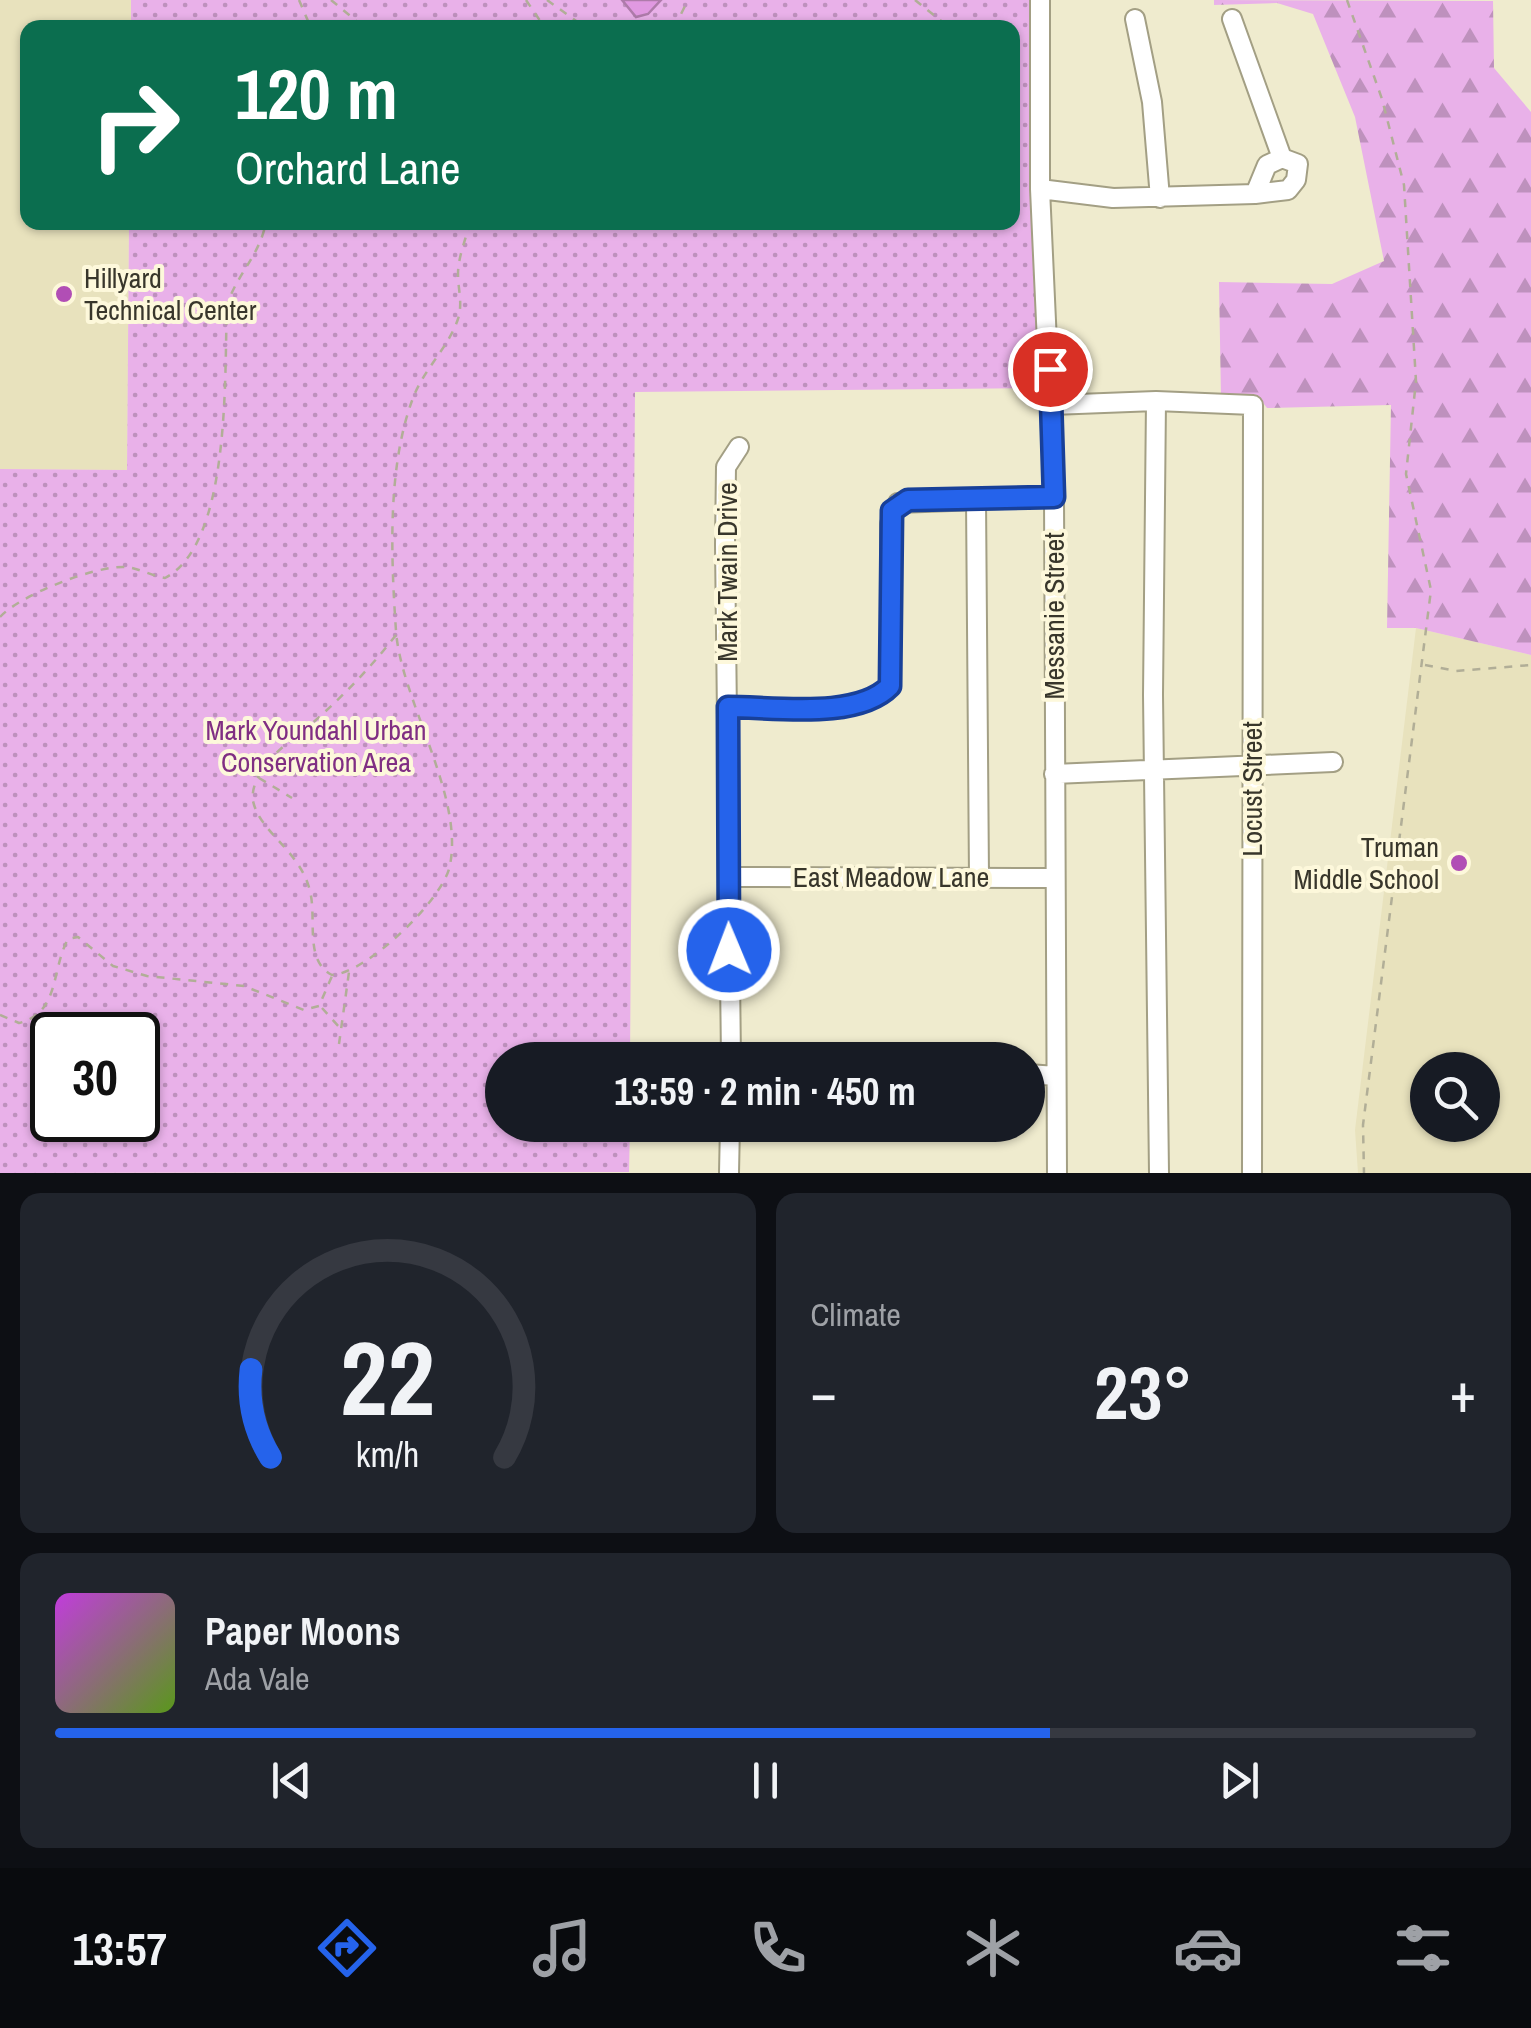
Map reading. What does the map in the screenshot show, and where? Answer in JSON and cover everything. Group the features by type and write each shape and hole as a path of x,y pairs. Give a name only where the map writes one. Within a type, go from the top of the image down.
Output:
{"street":[{"name":"Messanie Street","path":"1040,0 1040,189 1054,497 1057,1173"},
{"path":"1232,19 1282,158"},
{"path":"1135,20 1152,102 1160,198"},
{"path":"1040,189 1160,198 1255,194 1288,190 1296,180 1298,164 1282,158 1266,164 1255,194"},
{"path":"1052,405 1156,401 1159,1173"},
{"name":"Locust Street","path":"1156,401 1254,405 1252,1173"},
{"name":"Mark Twain Drive","path":"731,1042 726,467 739,448"},
{"path":"728,707 855,706 877,700 890,686 892,511 908,500 1054,497"},
{"path":"976,500 979,878"},
{"path":"1054,774 1333,762"},
{"name":"East Meadow Lane","path":"728,877 1055,878"},
{"path":"1045,1075 1056,1076"},
{"path":"729,1173 730,1142"}],"path":[{"path":"330,0 355,20"},
{"path":"547,0 575,20"},
{"path":"916,0 940,20"},
{"path":"1347,0 1393,136 1409,228 1416,382 1406,474 1431,590 1366,1106 1364,1173"},
{"path":"0,617 37,591 60,583 125,567 164,578 179,570 208,511 218,462 227,304 232,288 257,255 264,230"},
{"path":"396,635 368,672 267,762 257,778 253,800 266,824 305,871 313,901 315,958 320,969 332,975 349,972 392,940 435,896 450,869 449,826 396,635 400,453 414,396 458,318 458,274 468,230"},
{"path":"1424,665 1456,671 1531,665"},
{"path":"257,778 292,798"},
{"path":"0,1014 19,1023 34,1020 44,1011 55,984 60,952 68,939 78,937 113,966 147,976 244,986 304,1010 319,1006"},
{"path":"338,1044 349,972"},
{"path":"319,1006 332,975"},
{"path":"319,1006 340,1029"}],"shaded area":[{"name":"Hillyard Technical Center","path":"0,0 131,0 131,20 20,20 20,230 129,230 127,470 0,469"},
{"name":"Truman Middle School","path":"1416,628 1531,655 1531,1173 1358,1173 1355,1130"}],"green space":[{"name":"Mark Youndahl Urban Conservation Area","path":"131,0 1032,0 1032,198 1042,388 635,392 630,1042 485,1042 485,1142 630,1142 629,1172 0,1173 0,469 127,470 129,230 1020,230 1020,20 131,20"},
{"path":"1214,0 1493,1 1494,68 1531,112 1531,655 1416,628 1387,628 1391,405 1267,408 1261,400 1221,399 1219,282 1332,284 1384,261 1355,117 1313,14 1277,3 1214,5"}],"water":[{"path":"622,0 661,0 648,14 636,17"}],"place":[{"name":"Hillyard Technical Center","path":"64,294"},
{"name":"Truman Middle School","path":"1459,863"}],"route":[{"path":"729,950 728,707 855,706 877,700 890,686 892,511 898,503 908,500 1054,497 1050,369"}]}
